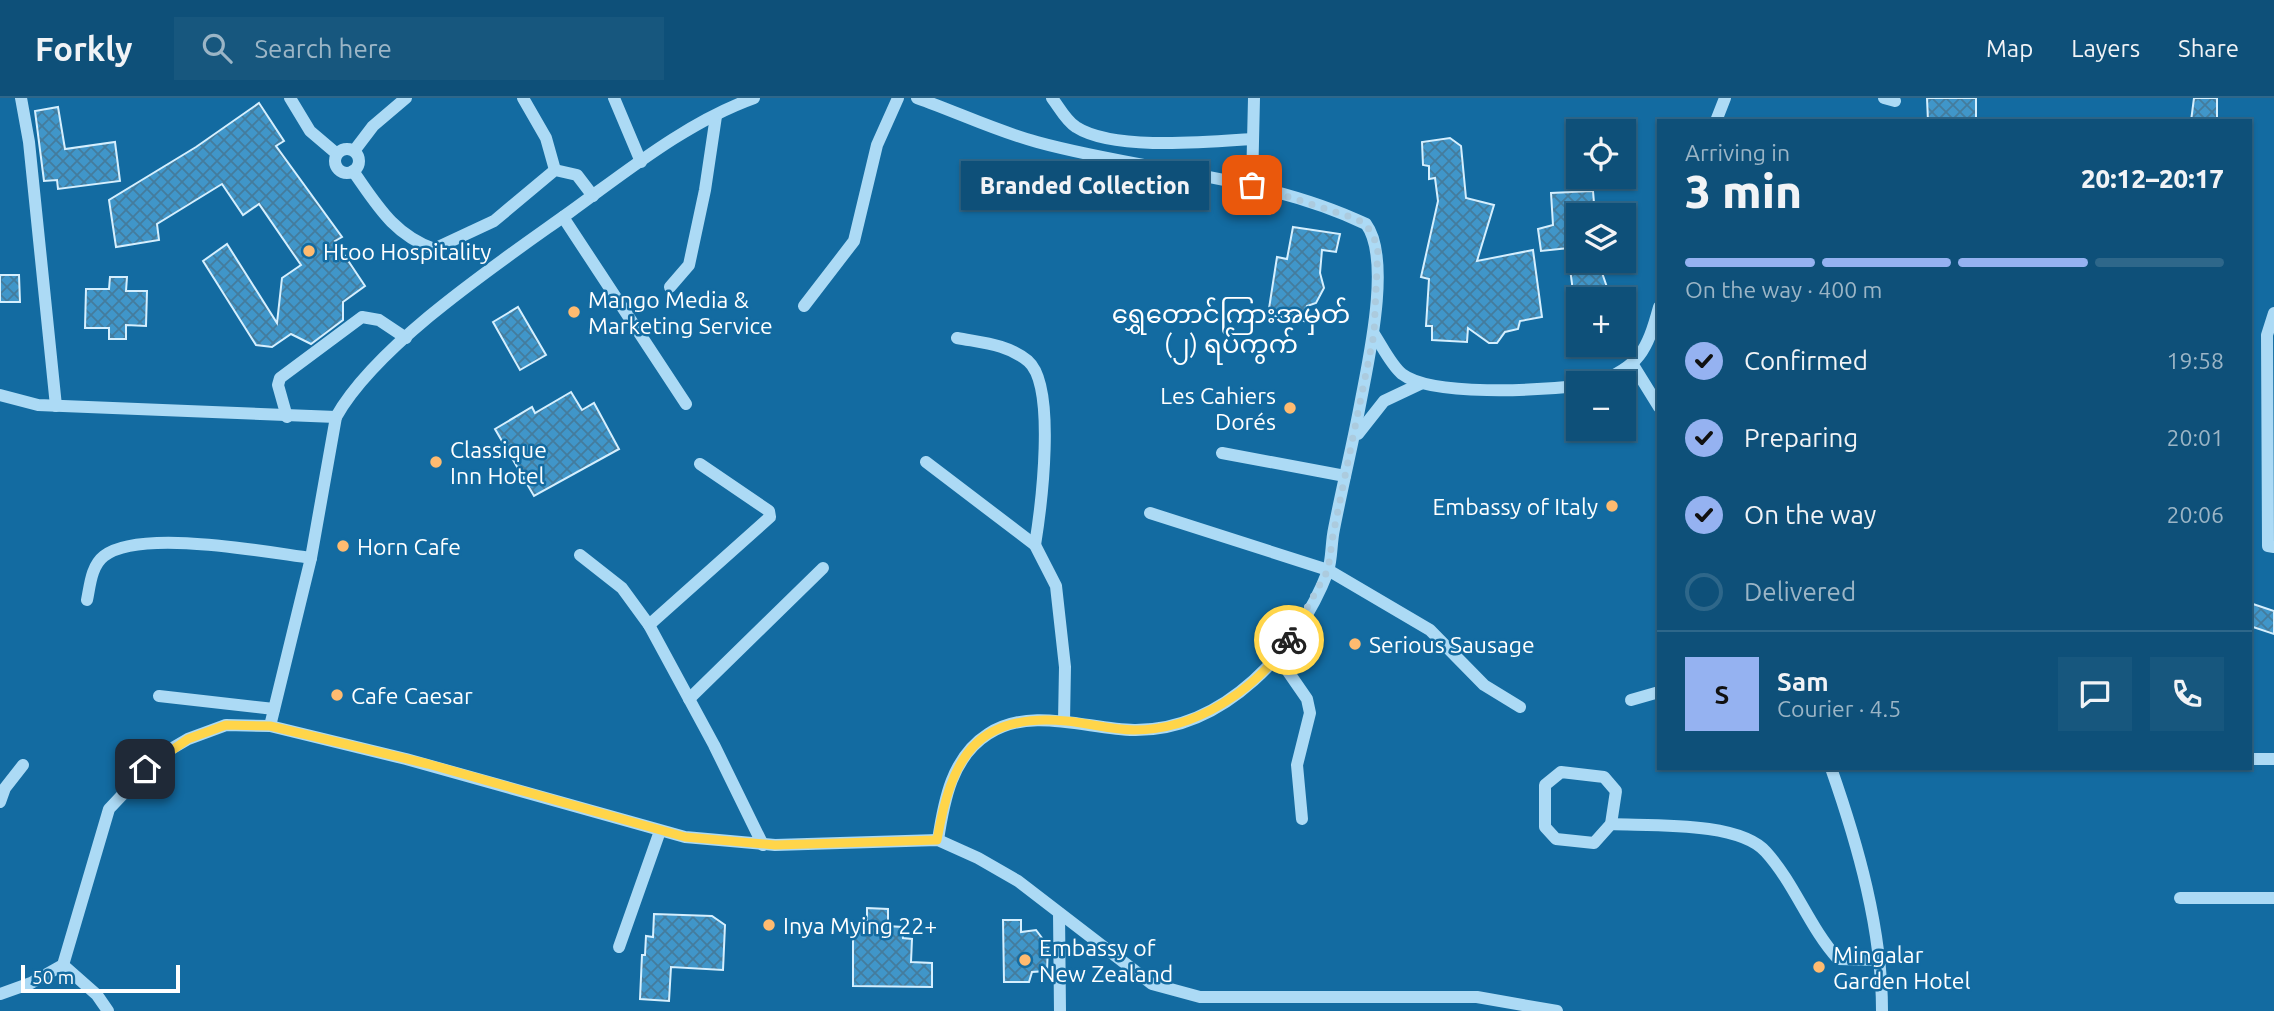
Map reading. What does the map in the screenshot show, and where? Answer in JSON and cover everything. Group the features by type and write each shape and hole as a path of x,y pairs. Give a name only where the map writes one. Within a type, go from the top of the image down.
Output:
{"street":[{"path":"21,98 29,142 56,406"},
{"path":"290,98 310,131 337,154 337,166 347,173 353,171 359,161 354,150"},
{"path":"354,150 373,126 405,98"},
{"path":"523,98 546,138 555,170"},
{"path":"614,98 642,162"},
{"path":"270,726 312,558 336,417 350,391 405,338 501,261 685,132 754,98"},
{"path":"804,306 853,241 877,145 898,98"},
{"path":"917,98 1035,142 1252,185 1366,224 1378,246 1374,334 1328,570 1278,657 1242,691 1194,718 1135,730 1064,721 1010,725 990,733 967,750 953,776 943,806 937,840"},
{"path":"1052,98 1073,126 1093,136 1185,144 1252,139"},
{"path":"1252,185 1254,98"},
{"path":"1717,119 1725,98"},
{"path":"670,287 688,265 705,190 716,116"},
{"path":"337,154 342,150 354,150"},
{"path":"353,171 388,220 411,240 434,249 494,221 555,170"},
{"path":"555,170 577,174 593,196"},
{"path":"563,217 686,404"},
{"path":"2274,313 2267,335 2269,546 2274,547"},
{"path":"287,417 278,385 279,378 362,317 379,320 405,338"},
{"path":"1621,371 1633,365 1656,329"},
{"path":"1374,334 1401,373 1420,384 1481,389 1566,386"},
{"path":"957,338 1005,347 1028,362 1037,372 1045,428 1043,498 1035,545"},
{"path":"1633,365 1657,404"},
{"path":"1353,443 1384,401 1420,384"},
{"path":"0,395 38,405 336,417"},
{"path":"1222,453 1345,476"},
{"path":"926,461 1035,545 1056,586 1065,667 1064,721"},
{"path":"649,625 771,517 769,511 700,464"},
{"path":"1150,513 1328,570 1430,630 1483,685 1520,707"},
{"path":"87,600 92,573 103,556 129,544 194,543 312,558"},
{"path":"580,555 622,589 649,625 690,699 763,845"},
{"path":"690,699 823,568"},
{"path":"1278,657 1307,699 1310,713 1297,765 1302,818"},
{"path":"1631,700 1657,693"},
{"path":"159,696 274,709"},
{"path":"0,994 31,983 63,965 109,808 132,781 159,756 188,739 226,725 270,726 430,765 660,831 763,845 853,845 937,840 978,858 1017,881 1152,984 1175,993 1199,997 1329,1005 1477,998 1556,1011"},
{"path":"2252,759 2274,759"},
{"path":"0,802 5,788 23,765"},
{"path":"1831,770 1849,819 1877,939 1882,1011"},
{"path":"1561,772 1604,777 1616,791 1611,824 1594,843 1556,839 1545,827 1545,785 1561,772"},
{"path":"1611,824 1695,828 1736,835 1765,850 1806,912 1819,938 1838,959 1878,960"},
{"path":"619,947 660,831"},
{"path":"2180,898 2274,898"},
{"path":"1059,913 1060,1011"},
{"path":"63,965 97,995 108,1011"}],"building":[{"path":"1927,98 1976,98 1976,119 1928,119"},
{"path":"2194,98 2217,98 2217,119 2191,119"},
{"path":"259,103 284,141 276,146 342,237 335,241 365,286 343,302 343,320 311,344 291,334 272,347 256,345 203,261 227,244 277,323 282,278 301,265 259,204 243,215 222,184 157,224 159,240 116,247 109,200 196,147"},
{"path":"58,107 65,149 115,142 120,181 58,189 57,180 44,181 35,111"},
{"path":"1450,138 1461,146 1466,198 1494,205 1477,261 1533,250 1542,317 1520,321 1518,329 1505,332 1497,343 1489,343 1468,328 1467,342 1432,340 1432,326 1426,326 1429,279 1421,277 1438,201 1435,178 1429,179 1429,166 1423,165 1422,142"},
{"path":"1593,191 1594,203 1566,203 1566,248 1541,251 1538,229 1553,225 1551,193"},
{"path":"1293,227 1340,234 1336,252 1322,250 1320,273 1324,288 1316,303 1307,306 1304,321 1268,315 1277,257 1287,259"},
{"path":"1571,273 1602,273 1607,287 1572,287"},
{"path":"0,275 19,275 20,302 0,302"},
{"path":"110,277 127,277 126,291 147,291 146,326 126,325 126,339 109,339 109,328 85,328 86,289 109,289"},
{"path":"518,307 546,355 520,370 493,322"},
{"path":"571,392 582,410 594,403 619,449 534,496 495,429 532,407 535,413"},
{"path":"2252,604 2274,611 2274,634 2252,627"},
{"path":"867,908 888,909 888,926 902,927 903,938 912,939 911,962 932,963 932,987 853,986 853,925 867,926"},
{"path":"654,914 712,916 725,925 723,970 671,967 669,1001 640,999 642,955 645,955 646,936 653,937"},
{"name":"Embassy of New Zealand","path":"1003,920 1021,920 1021,932 1036,930 1048,946 1047,971 1032,972 1029,982 1004,982"}],"way so far":[{"path":"1252,185 1354,218 1366,224 1374,234 1378,246 1374,334 1328,570 1289,640"}],"place":[{"name":"Branded Collection","path":"1252,185"},
{"name":"Htoo Hospitality","path":"309,251"},
{"name":"Mango Media & Marketing Service","path":"574,312"},
{"name":"Les Cahiers Dorés","path":"1290,408"},
{"name":"Classique Inn Hotel","path":"436,462"},
{"name":"Embassy of Italy","path":"1612,506"},
{"name":"Horn Cafe","path":"343,546"},
{"name":"Serious Sausage","path":"1355,644"},
{"name":"Cafe Caesar","path":"337,695"},
{"name":"Inya Mying 22+","path":"769,925"},
{"name":"Embassy of New Zealand","path":"1025,960"},
{"name":"Mingalar Garden Hotel","path":"1819,967"}],"district":[{"name":"ရွှေတောင်ကြားအမှတ် (၂) ရပ်ကွက်","path":"1231,328"}],"route":[{"path":"145,769 159,756 188,739 226,725 270,726 428,764 685,837 775,845 853,845 937,840 943,806 953,776 967,750 990,733 1010,725 1031,722 1064,721 1135,730 1194,718 1242,691 1278,657 1289,640"}]}
